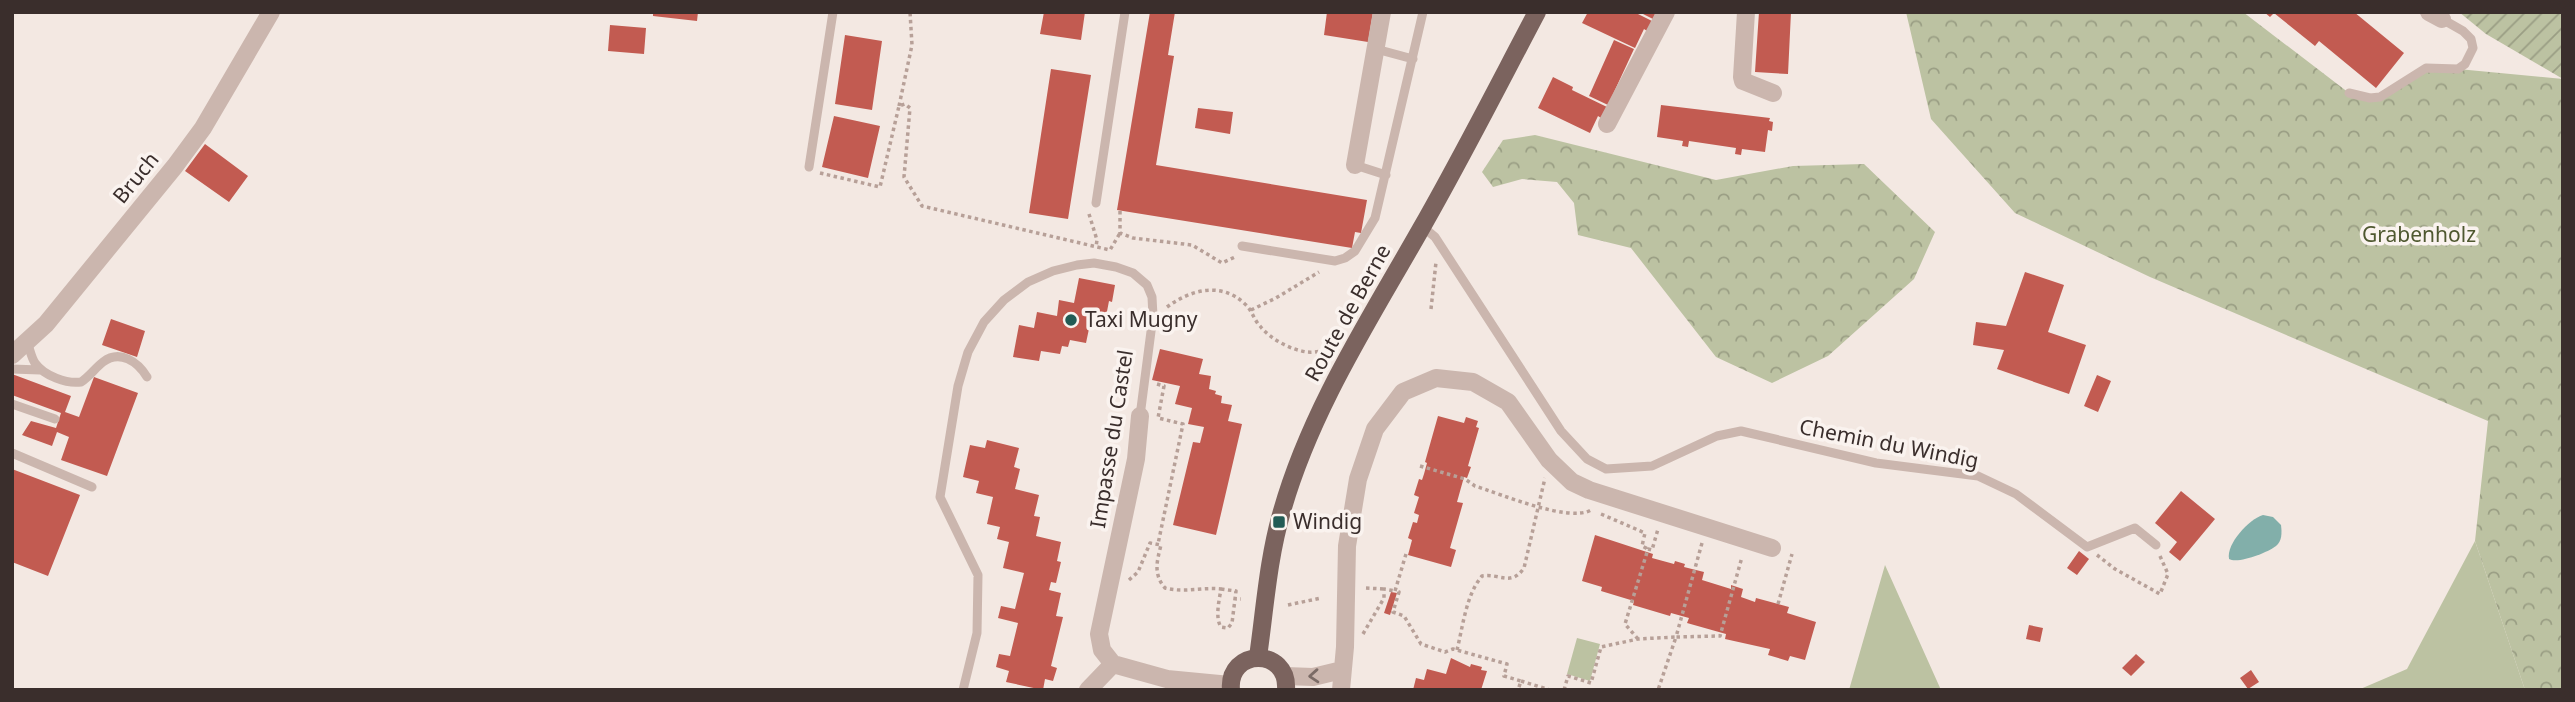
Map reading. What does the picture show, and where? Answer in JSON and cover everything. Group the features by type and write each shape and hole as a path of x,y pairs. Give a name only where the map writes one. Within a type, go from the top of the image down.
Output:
{"main road":[{"name":"Route de Berne","path":"1258,657 1269,571 1279,522 1303,451 1355,345 1423,227 1536,12"},
{"path":"1230,687 1236,669 1258,657 1275,663 1285,683"}],"street":[{"name":"Bruch","path":"12,355 46,324 175,166 203,128 271,12"},
{"path":"1354,165 1382,12"},
{"path":"1607,124 1666,12"},
{"path":"1746,12 1743,81 1773,93"},
{"path":"1340,690 1347,546 1358,479 1375,429 1402,392 1436,379 1473,382 1508,402 1549,460 1572,482 1589,491 1772,548"},
{"name":"Impasse du Castel","path":"1113,664 1102,650 1099,634 1136,459 1140,415"},
{"path":"1088,690 1113,664 1167,679 1230,687"},
{"path":"1285,683 1342,670"}],"lane":[{"path":"808,167 833,12"},
{"path":"1096,203 1125,12"},
{"path":"1242,246 1335,261 1355,251 1374,218 1423,12"},
{"path":"2348,93 2370,98 2380,97 2426,68 2458,69 2465,64 2473,48 2471,39 2436,15"},
{"path":"1376,49 1413,59"},
{"path":"1354,165 1386,175"},
{"name":"Chemin du Windig","path":"1423,227 1438,241 1561,431 1587,459 1606,469 1652,466 1717,436 1741,431 1876,463 1978,476 2015,494 2087,547"},
{"name":"Impasse du Castel","path":"963,690 977,632 978,575 940,497 958,386 968,352 984,322 1004,300 1028,282 1053,271 1094,264 1133,273 1147,285 1152,297 1153,316 1140,415"},
{"path":"27,342 40,370"},
{"path":"12,369 40,370 68,382 81,382 105,360 119,356 141,366 147,377"},
{"path":"12,404 55,419"},
{"path":"12,453 92,487"},
{"path":"2087,547 2135,528 2156,545"}],"path":[{"path":"808,167 812,172 880,187 912,45 910,12"},
{"path":"899,106 905,104 910,108 904,177 922,205 1110,250 1120,233 1120,211"},
{"path":"1088,210 1097,240 1094,264"},
{"path":"1120,233 1133,238 1192,245 1222,263 1238,256 1242,246"},
{"path":"1431,309 1438,241"},
{"path":"1251,310 1276,298 1335,261"},
{"path":"1153,316 1180,297 1195,291 1208,290 1237,298 1251,310 1259,326 1285,345 1307,352 1333,348"},
{"path":"1145,382 1164,386 1158,418 1183,424 1157,544"},
{"path":"1457,650 1476,583 1482,576 1489,575 1513,579 1519,576 1524,568 1549,460"},
{"path":"1420,466 1539,506 1573,514 1585,514 1591,510"},
{"path":"1589,491 1585,507 1645,533 1642,546 1648,549 1652,550 1662,514"},
{"path":"1658,690 1676,637 1706,528"},
{"path":"1564,690 1568,676 1591,683 1601,647 1637,639 1720,636 1746,540"},
{"path":"1125,584 1138,572 1150,542 1161,545 1156,575 1165,588 1186,591 1210,588 1221,589 1236,591 1238,599 1232,623 1228,628 1221,628 1218,624 1221,589"},
{"path":"2087,547 2115,569 2160,594 2168,575 2156,545"},
{"path":"1637,639 1625,624 1648,549"},
{"path":"1395,591 1406,554"},
{"path":"1778,604 1792,554"},
{"path":"1366,588 1399,592 1393,612 1404,616 1421,644 1445,652 1457,650 1507,664 1504,676 1550,690"},
{"path":"1362,636 1384,598 1384,589"},
{"path":"1288,605 1321,598"},
{"path":"1518,690 1521,681"}],"green space":[{"name":"Grabenholz","path":"1906,12 2243,12 2349,93 2370,98 2417,72 2458,69 2563,79 2563,690 2525,690 2475,541 2488,421 2150,277 2015,213 1931,119"},
{"path":"2459,12 2563,12 2563,79 2486,34"},
{"path":"1535,135 1716,180 1793,166 1864,164 1935,232 1914,279 1828,356 1772,383 1716,357 1631,248 1578,235 1574,203 1557,182 1522,179 1493,187 1482,172 1503,140"},
{"path":"2475,541 2525,690 2358,690 2407,669"},
{"path":"1885,565 1941,690 1849,690"},
{"path":"1577,638 1600,644 1590,681 1567,674"}],"water":[{"path":"2263,515 2273,517 2281,525 2278,544 2252,557 2229,559 2231,546 2240,533 2251,521"}],"building":[{"path":"653,12 698,12 697,21 653,16"},
{"path":"1044,12 1085,12 1081,40 1040,34"},
{"path":"1150,12 1175,12 1168,55 1174,56 1156,165 1367,200 1361,233 1355,232 1352,248 1117,210"},
{"path":"1327,12 1373,12 1368,42 1324,35"},
{"path":"1588,12 1634,12 1652,21 1647,31 1644,29 1635,48 1582,23"},
{"path":"1639,12 1656,12 1653,19"},
{"path":"1759,12 1791,12 1788,74 1755,72"},
{"path":"2264,12 2354,12 2404,53 2376,88 2319,41 2315,46 2274,13 2270,17"},
{"path":"610,25 646,28 644,54 608,51"},
{"path":"845,35 882,41 872,110 835,104"},
{"path":"1614,40 1634,49 1608,105 1589,96"},
{"path":"1051,69 1091,75 1068,219 1029,213"},
{"path":"1553,77 1573,87 1572,90 1607,107 1601,118 1598,116 1590,133 1538,108"},
{"path":"1661,105 1770,118 1769,121 1773,122 1772,131 1768,130 1765,152 1742,149 1741,155 1735,154 1736,148 1689,141 1688,147 1682,146 1683,141 1657,137"},
{"path":"1198,108 1233,112 1230,134 1195,128"},
{"path":"834,116 880,126 868,178 822,167"},
{"path":"205,144 248,176 229,202 185,171"},
{"path":"2025,272 2064,285 2048,332 2086,345 2069,394 1997,369 2004,350 1973,345 1976,322 2006,326"},
{"name":"Taxi Mugny","path":"1079,278 1115,285 1104,327 1090,324 1086,343 1070,340 1068,347 1062,346 1060,354 1041,351 1039,361 1013,357 1019,325 1034,328 1037,312 1057,316 1059,300 1074,303"},
{"path":"111,319 145,331 137,357 102,345"},
{"path":"1160,349 1203,359 1199,374 1211,376 1209,389 1222,396 1221,403 1232,405 1228,421 1242,424 1216,535 1173,525 1193,442 1200,443 1204,427 1188,424 1192,408 1175,404 1180,386 1152,380"},
{"path":"12,374 71,396 65,412 79,417 94,377 138,393 107,476 61,460 69,437 57,432 52,446 22,435 31,421 56,428 61,413 12,395"},
{"path":"2097,375 2111,381 2098,412 2084,406"},
{"path":"1438,416 1464,423 1466,417 1478,421 1476,427 1479,428 1468,466 1471,467 1467,478 1464,477 1457,502 1463,503 1450,548 1456,550 1451,567 1408,555 1412,540 1408,538 1413,522 1417,523 1419,515 1414,513 1419,497 1414,495 1419,479 1422,480 1424,474"},
{"path":"987,440 1019,448 1014,467 1020,469 1015,489 1039,495 1034,516 1040,517 1036,536 1061,542 1057,561 1061,562 1056,583 1051,582 1049,590 1061,593 1056,616 1063,617 1051,666 1057,668 1053,681 1045,679 1043,690 1006,682 1009,671 996,667 999,654 1010,656 1018,623 998,618 1001,606 1015,609 1024,573 1003,568 1009,542 997,539 1000,527 987,524 993,497 976,493 979,481 963,477 970,445 985,448"},
{"path":"12,469 80,495 48,576 12,562"},
{"path":"2181,491 2215,519 2180,561 2169,552 2177,542 2155,523"},
{"path":"1595,535 1653,554 1652,558 1685,564 1684,567 1704,572 1702,580 1731,589 1731,585 1743,589 1741,597 1789,607 1787,613 1816,622 1805,660 1790,656 1788,661 1768,655 1770,649 1725,639 1726,634 1687,623 1689,618 1671,613 1670,616 1633,605 1634,601 1601,591 1602,587 1582,581"},
{"path":"2079,551 2089,559 2077,575 2067,568"},
{"path":"1391,592 1397,593 1390,615 1384,613"},
{"path":"2029,625 2043,628 2040,642 2026,639"},
{"path":"2136,654 2145,662 2131,676 2122,668"},
{"path":"1451,658 1487,671 1481,690 1413,690 1416,678 1424,680 1427,669 1446,674"},
{"path":"2251,670 2259,682 2248,689 2240,678"}],"place":[{"name":"Taxi Mugny","path":"1071,320"},
{"name":"Windig","path":"1279,522"}]}
